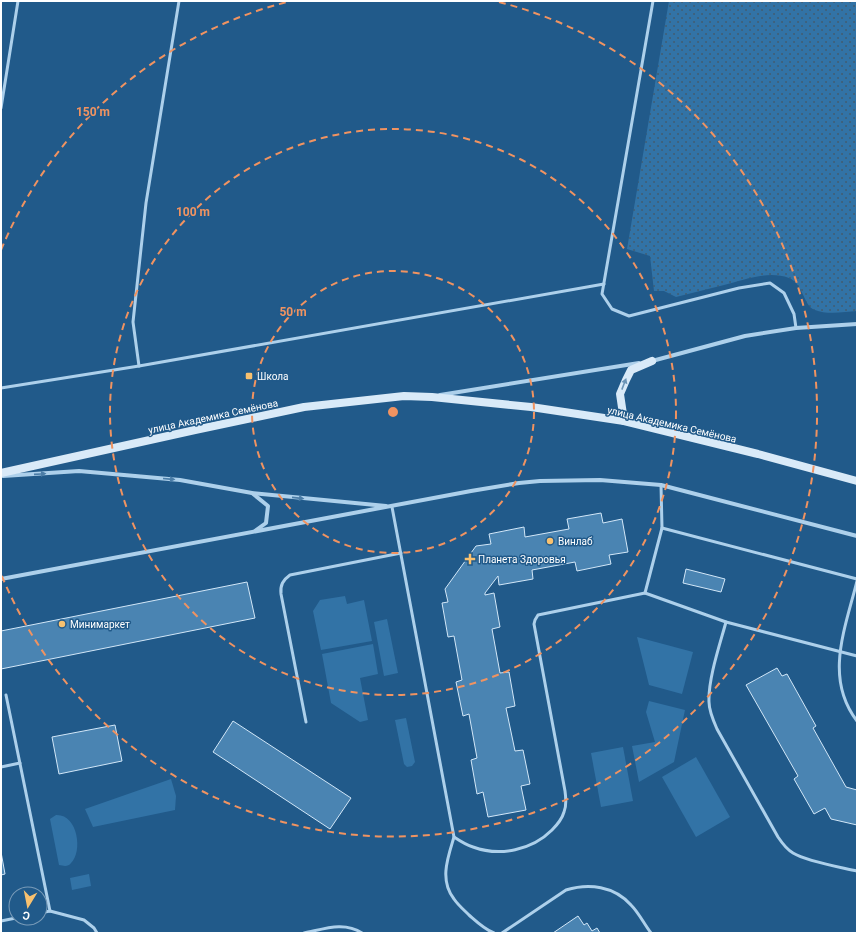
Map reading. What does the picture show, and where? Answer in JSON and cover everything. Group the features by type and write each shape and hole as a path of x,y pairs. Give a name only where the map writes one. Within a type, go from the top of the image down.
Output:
{"main road":[{"path":"624,421 620,394 626,380 631,370 652,361"},
{"name":"улица Академика Семёнова","path":"1,475 195,430 304,407 404,396 432,397 531,407 624,421 758,454 857,481"}],"street":[{"name":"улица Академика Семёнова","path":"432,397 652,361 745,336 796,328 857,324"},
{"path":"1,475 79,471 180,480 252,493 392,506"},
{"path":"1,579 392,506 519,483 540,481 600,480 661,485 857,536"},
{"path":"252,493 268,506 266,523 254,532"}],"lane":[{"path":"1,108 18,1"},
{"path":"139,366 133,322 146,203 179,1"},
{"path":"653,1 602,294 612,309 629,316 740,288 770,283 784,292 794,314 796,328"},
{"path":"1,388 139,366 604,284"},
{"path":"645,594 662,528 661,485"},
{"path":"392,506 454,837 446,862 446,882 450,892 457,902 482,927 494,933"},
{"path":"662,528 857,580 840,651 839,668 840,686 844,698 850,712 857,721"},
{"path":"306,722 280,586 290,575 400,553"},
{"path":"454,837 472,847 492,851 518,850 534,844 546,836 556,825 564,812 566,803 565,791 535,630 535,620 538,615 645,594 726,622 857,656"},
{"path":"726,622 710,686 709,703 711,714 717,729 778,837 787,849 798,856 857,871"},
{"path":"6,695 50,911 84,920 94,928 97,933"},
{"path":"1,767 20,763"},
{"path":"502,933 566,890 575,887 592,886 610,890 622,896 632,905 651,933"},
{"path":"304,933 346,926 362,933"}],"shaded area":[{"path":"669,1 857,1 857,311 830,313 815,310 808,304 798,285 794,281 789,278 773,275 748,278 676,297 664,291 654,291 650,256 627,249"},
{"path":"345,596 347,604 364,600 372,641 321,650 313,611 320,600"},
{"path":"387,619 398,673 384,676 374,622"},
{"path":"637,637 693,652 682,694 649,685"},
{"path":"373,644 378,674 360,678 368,720 360,722 331,703 322,654"},
{"path":"649,701 685,710 674,762 639,782 632,746 655,742 646,712"},
{"path":"406,718 415,762 412,766 407,767 404,764 395,720"},
{"path":"623,747 633,801 601,807 591,753"},
{"path":"696,757 730,817 696,837 662,777"},
{"path":"171,779 176,796 175,810 93,827 85,809"},
{"path":"56,815 63,816 69,821 74,827 76,834 77,851 75,858 67,866 59,865 50,819"},
{"path":"89,874 91,886 72,890 70,878"}],"building":[{"path":"601,513 603,523 622,519 628,552 609,555 611,564 577,571 575,562 532,570 533,579 499,585 498,576 485,593 485,595 494,593 500,627 492,629 500,673 509,672 515,706 506,708 515,751 523,750 530,784 521,786 526,810 488,817 483,792 477,794 471,760 477,758 469,714 463,716 456,682 462,680 454,636 448,637 442,603 448,602 445,589 476,546 491,544 489,534 524,527 525,537 569,529 567,519"},
{"path":"686,569 725,579 721,592 683,583"},
{"path":"247,582 255,618 1,669 1,631"},
{"path":"777,668 782,676 787,674 816,726 813,728 846,787 857,790 857,825 831,819 825,808 814,814 794,779 798,776 746,685"},
{"path":"233,721 351,798 330,829 213,752"},
{"path":"115,725 122,761 59,774 52,737"},
{"path":"1,852 5,874 1,875"},
{"path":"578,916 584,925 587,923 592,931 597,928 600,933 553,933"}],"place":[{"name":"Школа","path":"249,376"},
{"name":"Винлаб","path":"550,541"},
{"name":"Планета Здоровья","path":"470,559"},
{"name":"Минимаркет","path":"62,624"}]}
